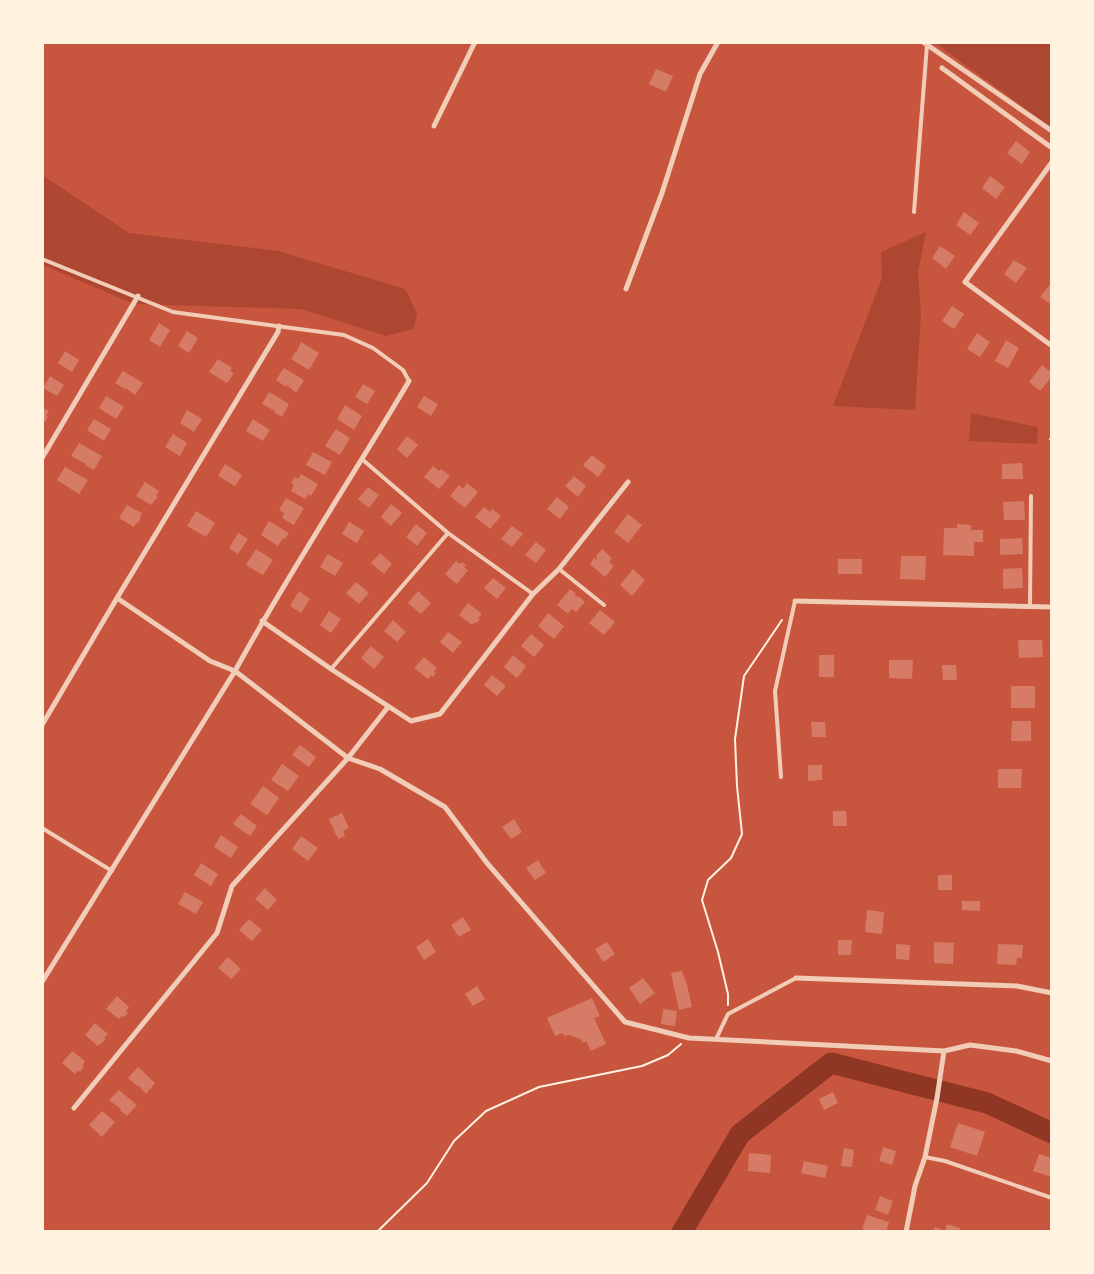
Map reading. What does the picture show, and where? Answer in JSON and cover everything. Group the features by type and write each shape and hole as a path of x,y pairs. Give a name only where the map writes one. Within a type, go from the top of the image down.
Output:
{"street":[{"path":"434,126 475,42"},
{"path":"626,289 662,193 700,74 718,42"},
{"path":"925,44 1052,132"},
{"path":"942,68 1052,148"},
{"path":"1052,162 965,282 1052,346"},
{"path":"42,458 138,296"},
{"path":"42,725 278,332 279,326"},
{"path":"42,982 235,671 262,621 363,460 409,381"},
{"path":"262,621 411,721 440,714 533,594 559,569 628,482"},
{"path":"117,598 210,661 235,671 348,758 380,769 445,807 487,863 625,1022 689,1038 944,1051 970,1046 1016,1051 1052,1061"},
{"path":"794,601 1052,607"},
{"path":"74,1108 217,933 232,886 348,758 388,707"},
{"path":"796,978 1017,986 1052,993"},
{"path":"906,1232 915,1186 925,1157 944,1051"}],"lane":[{"path":"914,212 925,44"},
{"path":"42,259 138,296 173,312 344,335 373,348 403,370 409,381"},
{"path":"363,460 448,533 533,594"},
{"path":"1030,606 1032,496"},
{"path":"331,668 448,533"},
{"path":"559,569 604,605"},
{"path":"781,776 775,691 794,601"},
{"path":"42,828 112,870"},
{"path":"716,1039 728,1014 796,978"},
{"path":"925,1157 945,1161 1052,1198"}],"path":[{"path":"728,1014 728,994 718,952 702,900 708,880 731,858 742,834 735,739 744,676 784,616"},
{"path":"377,1232 426,1183 454,1141 486,1111 539,1087 642,1066 668,1055 689,1038"}],"shaded area":[{"path":"935,43 1051,43 1051,127"},
{"path":"42,175 129,233 278,251 405,289 417,313 414,329 386,336 301,309 134,304 43,265"},
{"path":"926,232 918,273 921,312 915,410 833,406 882,278 881,252"},
{"path":"971,413 1038,427 1037,444 969,441"}],"building":[{"path":"656,69 673,76 666,92 649,84"},
{"path":"1016,141 1030,152 1022,164 1007,153"},
{"path":"990,176 1005,187 996,199 982,188"},
{"path":"964,212 979,223 970,235 956,225"},
{"path":"940,246 955,256 946,269 932,258"},
{"path":"1014,260 1027,268 1016,283 1004,274"},
{"path":"1052,282 1052,305 1040,297"},
{"path":"952,306 964,314 954,329 942,321"},
{"path":"159,323 170,330 160,347 149,340"},
{"path":"187,331 198,338 189,353 178,346"},
{"path":"977,333 990,342 980,357 967,349"},
{"path":"1006,340 1019,348 1008,368 995,361"},
{"path":"301,342 319,353 309,370 291,359"},
{"path":"65,351 79,360 72,372 58,363"},
{"path":"218,359 232,368 230,371 234,373 227,383 209,372"},
{"path":"1042,365 1052,373 1052,377 1040,391 1029,382"},
{"path":"284,368 304,380 296,393 287,385 286,387 276,380"},
{"path":"123,371 143,383 135,395 115,383"},
{"path":"50,376 64,385 57,396 43,388"},
{"path":"363,384 375,391 367,404 355,397"},
{"path":"269,392 289,404 282,417 262,404"},
{"path":"106,396 124,407 116,419 99,408"},
{"path":"424,396 438,404 431,416 417,407"},
{"path":"345,405 362,416 354,430 337,419"},
{"path":"42,408 49,411 45,422 42,420"},
{"path":"187,410 202,419 194,432 180,423"},
{"path":"94,419 111,429 104,441 87,430"},
{"path":"253,419 270,430 263,441 246,431"},
{"path":"336,429 350,438 340,455 325,446"},
{"path":"173,434 187,443 180,456 165,447"},
{"path":"407,436 418,445 407,458 397,449"},
{"path":"79,443 102,456 94,470 71,456"},
{"path":"313,452 332,462 325,475 306,465"},
{"path":"592,455 606,466 598,477 583,465"},
{"path":"1022,463 1023,479 1002,479 1002,464"},
{"path":"225,464 242,475 235,486 218,476"},
{"path":"433,466 450,476 439,489 424,477"},
{"path":"65,467 88,480 79,494 57,480"},
{"path":"301,474 318,484 311,496 309,494 305,499 291,491 294,485 291,483 295,477 298,479"},
{"path":"574,476 586,486 578,497 565,486"},
{"path":"145,482 159,491 156,496 158,497 151,505 136,496"},
{"path":"467,483 478,492 465,508 450,496 459,485 463,489"},
{"path":"368,487 379,495 369,508 358,499"},
{"path":"557,497 569,507 560,519 547,509"},
{"path":"286,498 304,508 294,525 282,518 284,513 279,510"},
{"path":"1024,501 1025,520 1004,520 1003,502"},
{"path":"391,504 402,513 391,526 381,517"},
{"path":"127,505 142,513 138,524 136,523 134,527 119,518"},
{"path":"484,507 490,512 492,509 501,516 490,529 475,517"},
{"path":"196,511 215,523 206,537 187,526"},
{"path":"628,514 642,525 628,543 614,532"},
{"path":"269,521 289,533 278,546 261,535"},
{"path":"349,522 364,531 357,543 342,534"},
{"path":"416,524 427,533 417,546 406,537"},
{"path":"957,524 971,525 971,530 983,530 983,542 974,542 974,556 943,555 944,528 957,528"},
{"path":"512,526 523,534 512,547 501,539"},
{"path":"238,533 248,539 238,554 229,548"},
{"path":"1022,538 1023,554 1000,555 1000,539"},
{"path":"536,542 546,550 536,563 525,555"},
{"path":"256,549 273,560 263,575 246,565"},
{"path":"602,549 612,558 609,562 614,566 605,577 590,564 594,558 596,560 596,556"},
{"path":"380,553 392,564 384,574 371,563"},
{"path":"328,554 343,563 335,576 320,567"},
{"path":"901,556 926,556 925,580 900,579"},
{"path":"838,559 862,559 862,574 838,574"},
{"path":"456,561 466,565 464,567 468,570 457,584 445,574"},
{"path":"1022,568 1023,588 1003,589 1003,569"},
{"path":"633,569 645,580 632,596 620,585"},
{"path":"493,578 506,588 497,599 484,588"},
{"path":"356,582 369,593 359,604 346,593"},
{"path":"570,589 576,594 575,596 578,596 585,602 576,612 572,609 568,614 557,605"},
{"path":"299,591 310,599 301,613 290,606"},
{"path":"418,591 431,603 421,614 408,603"},
{"path":"468,603 482,614 478,618 480,619 477,623 475,622 472,625 459,615"},
{"path":"600,610 615,622 604,635 589,623"},
{"path":"329,611 341,619 331,633 320,625"},
{"path":"548,613 564,626 554,639 538,626"},
{"path":"393,620 406,632 397,642 384,631"},
{"path":"448,632 462,642 453,653 440,642"},
{"path":"531,634 544,645 534,657 521,646"},
{"path":"1018,640 1042,640 1043,657 1019,658"},
{"path":"371,646 384,657 374,669 361,658"},
{"path":"513,655 526,666 517,678 504,667"},
{"path":"819,655 834,655 834,677 819,677"},
{"path":"424,657 437,668 434,671 436,673 433,677 431,675 428,679 414,668"},
{"path":"889,660 913,660 912,679 889,678"},
{"path":"942,665 956,665 957,680 943,680"},
{"path":"492,675 506,686 497,696 484,685"},
{"path":"1011,686 1035,686 1035,708 1011,708"},
{"path":"1012,721 1031,721 1031,741 1011,741"},
{"path":"811,722 825,722 826,737 812,737"},
{"path":"300,745 316,757 309,767 292,755"},
{"path":"282,764 299,776 288,791 271,780"},
{"path":"808,765 822,765 822,780 808,781"},
{"path":"998,769 1022,769 1021,788 998,788"},
{"path":"263,786 279,798 267,815 250,804"},
{"path":"833,811 846,811 847,826 833,826"},
{"path":"342,813 349,828 343,831 345,836 338,839 329,819"},
{"path":"241,814 257,826 250,836 233,824"},
{"path":"514,819 522,832 511,839 502,827"},
{"path":"221,835 238,847 231,858 214,847"},
{"path":"301,836 318,848 308,861 292,849"},
{"path":"538,860 546,873 535,880 526,868"},
{"path":"201,863 218,874 211,886 194,875"},
{"path":"938,875 952,875 952,890 938,890"},
{"path":"265,888 277,900 268,910 255,899"},
{"path":"185,892 203,902 196,914 178,904"},
{"path":"962,901 980,901 980,911 962,910"},
{"path":"867,910 884,912 882,934 865,932"},
{"path":"463,917 471,930 459,937 451,925"},
{"path":"249,919 262,930 252,941 239,930"},
{"path":"428,939 436,952 424,960 416,947"},
{"path":"838,940 852,940 851,955 838,955"},
{"path":"607,942 615,954 603,962 595,949"},
{"path":"934,942 954,943 953,964 934,963"},
{"path":"896,944 910,945 909,960 896,959"},
{"path":"998,944 1023,945 1022,958 1017,958 1016,965 997,964"},
{"path":"228,957 241,969 231,979 218,968"},
{"path":"682,971 692,1007 679,1010 671,973"},
{"path":"643,978 655,993 640,1004 629,988"},
{"path":"477,986 485,999 473,1006 465,994"},
{"path":"117,996 129,1007 126,1011 128,1013 119,1019 106,1009"},
{"path":"592,998 600,1016 594,1018 606,1044 591,1051 586,1041 583,1043 581,1039 568,1035 564,1036 563,1033 555,1036 547,1018"},
{"path":"663,1009 677,1011 675,1026 661,1024"},
{"path":"95,1023 108,1034 104,1038 106,1039 98,1046 85,1035"},
{"path":"72,1051 85,1061 82,1066 84,1067 75,1074 62,1063"},
{"path":"138,1067 155,1083 146,1094 128,1078"},
{"path":"119,1090 137,1105 127,1116 109,1100"},
{"path":"833,1092 838,1103 824,1110 819,1099"},
{"path":"102,1111 115,1122 102,1137 89,1125"},
{"path":"958,1123 985,1132 977,1156 950,1147"},
{"path":"883,1147 896,1151 892,1165 879,1161"},
{"path":"844,1148 854,1150 852,1167 841,1166"},
{"path":"749,1153 771,1155 770,1173 748,1171"},
{"path":"1039,1154 1052,1158 1052,1177 1033,1171"},
{"path":"804,1161 828,1166 825,1178 801,1173"},
{"path":"880,1196 893,1201 888,1215 875,1210"},
{"path":"867,1215 889,1222 886,1232 870,1232 862,1229"},
{"path":"947,1224 960,1228 959,1232 933,1232 935,1227 945,1231"}],"waterway":[{"path":"682,1232 740,1134 831,1063 987,1103 1052,1133"}]}
